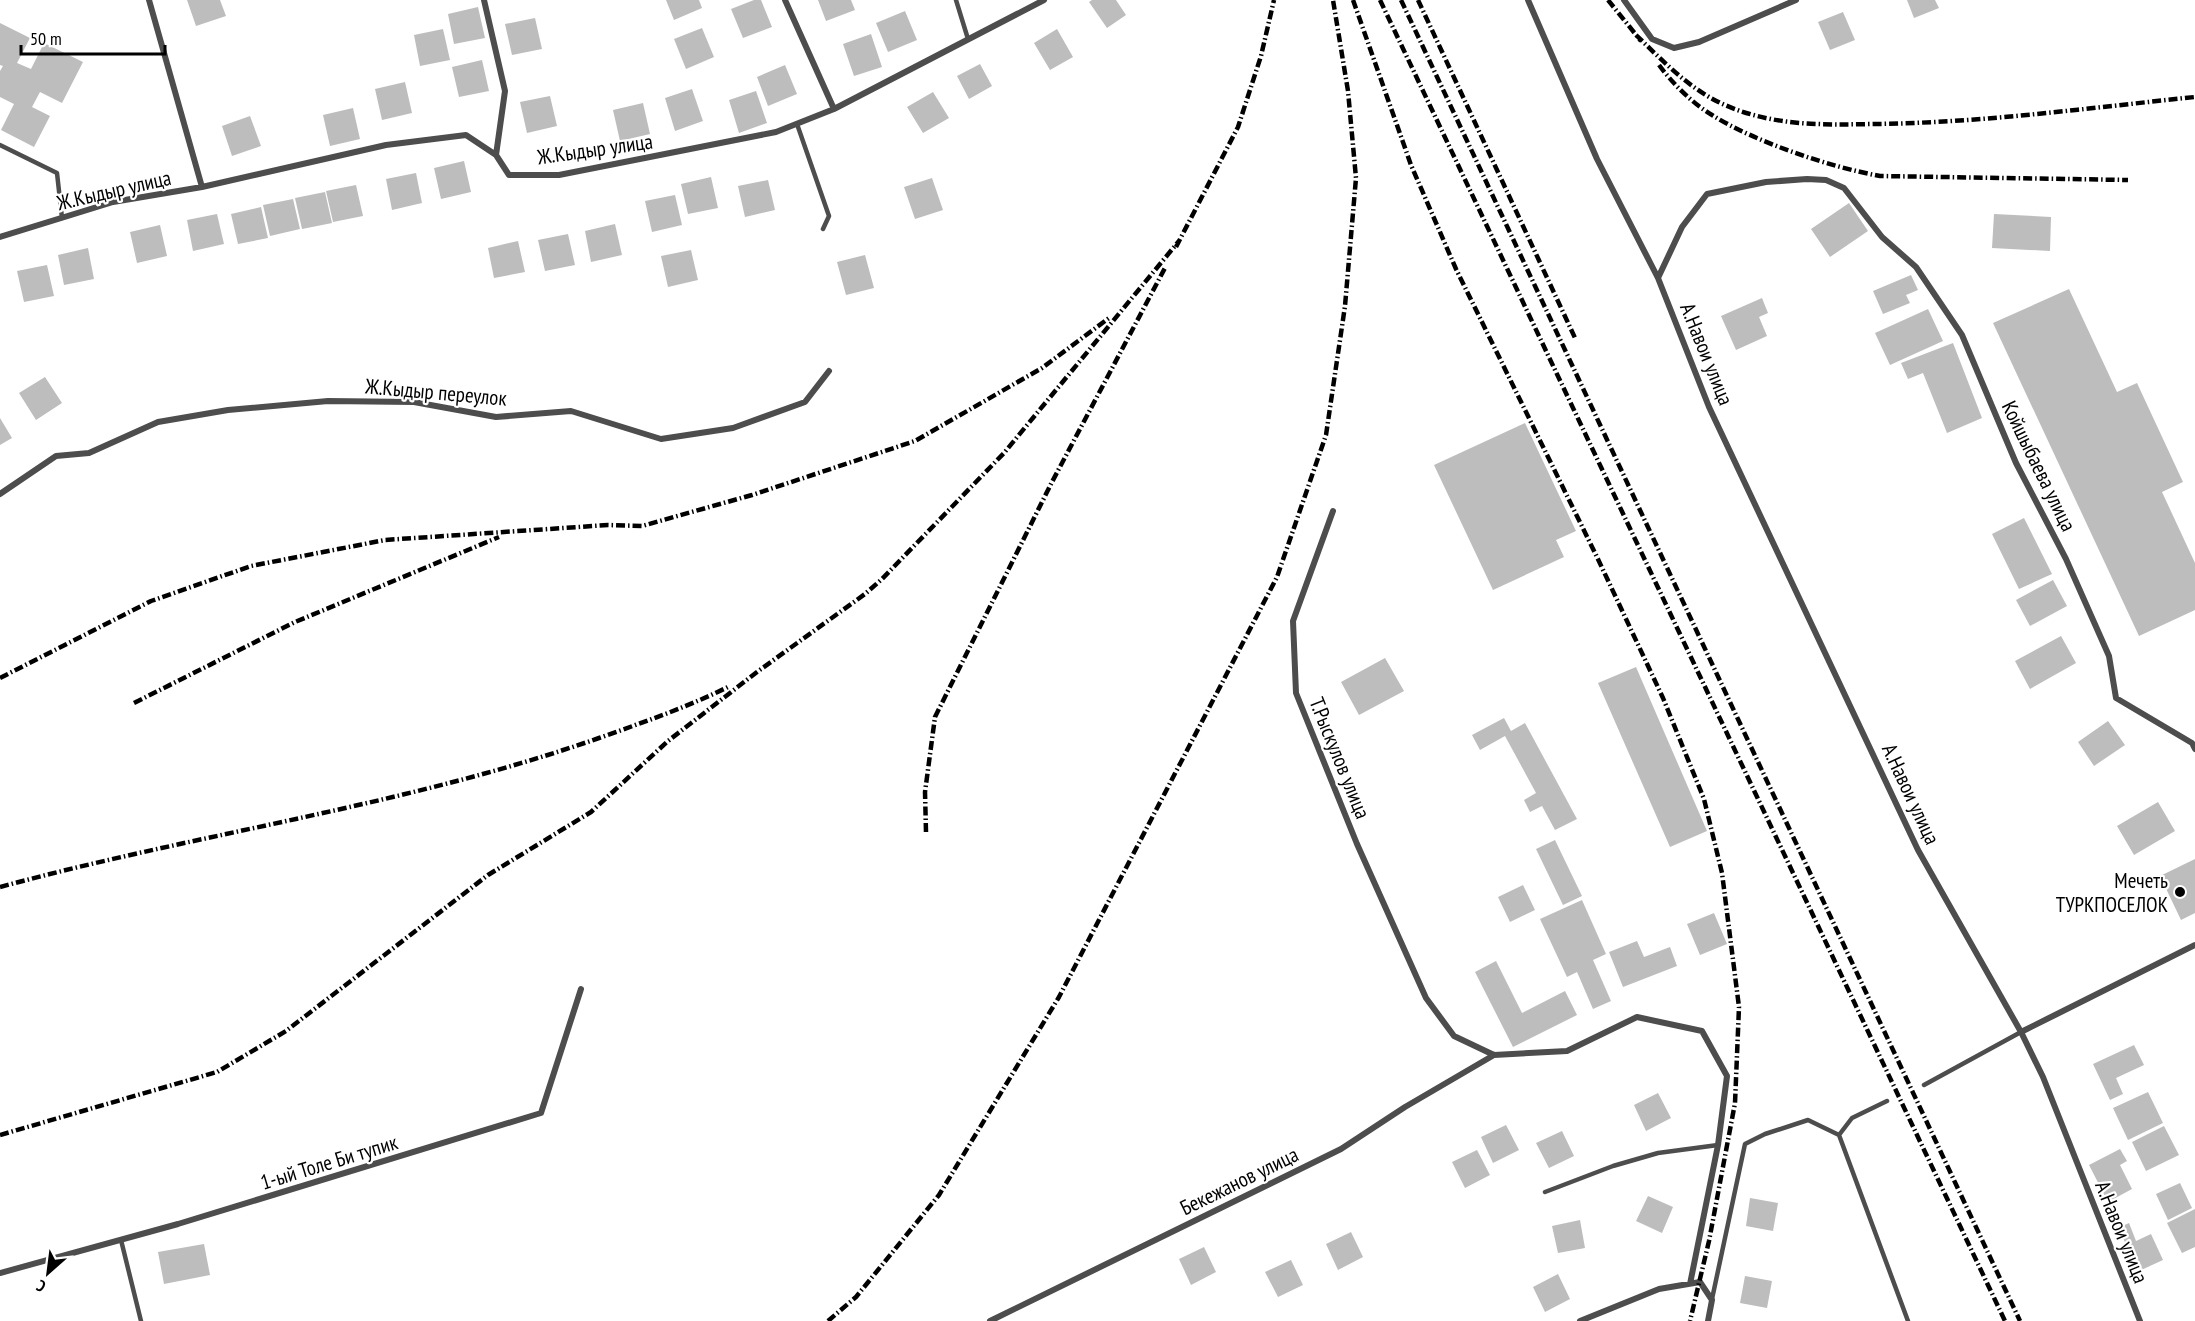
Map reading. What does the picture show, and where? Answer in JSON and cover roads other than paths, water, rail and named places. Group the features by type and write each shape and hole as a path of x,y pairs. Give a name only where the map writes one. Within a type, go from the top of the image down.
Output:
{"street":[{"path":"149,0 202,187"},
{"path":"484,0 505,91 496,155"},
{"path":"785,0 834,109"},
{"name":"Ж.Кыдыр улица","path":"0,237 113,202 202,187 386,145 466,135 496,155 509,174 559,175 776,132 834,109 1044,0"},
{"name":"А.Навои улица","path":"1528,0 1597,159 1658,278 1710,406 1918,850 2021,1032 2043,1077 2140,1321"},
{"path":"1624,0 1652,39 1674,48 1709,37 1797,0"},
{"name":"Койшыбаева улица","path":"1658,278 1682,226 1707,194 1766,182 1807,179 1826,180 1844,188 1882,237 1916,267 1962,335 2016,463 2066,559 2109,656 2116,698 2192,743 2195,749"},
{"name":"Ж.Кыдыр переулок","path":"0,494 56,456 89,453 158,422 228,410 328,401 414,402 496,417 571,411 661,439 733,428 805,402 829,371"},
{"name":"Т.Рыскулов улица","path":"1333,511 1293,621 1296,693 1357,844"},
{"name":"Бекежанов улица","path":"1357,844 1426,998 1454,1035 1494,1055"},
{"path":"2021,1032 2195,945"},
{"name":"1-ый Толе Би тупик","path":"0,1273 121,1240 399,1158 541,1113 581,988"},
{"name":"Бекежанов улица","path":"990,1321 1341,1149 1405,1107 1494,1055 1567,1051 1637,1017 1702,1031 1727,1076 1718,1145"},
{"path":"1690,1284 1718,1145"},
{"path":"1580,1321 1659,1289 1700,1282 1712,1300 1708,1321"}],"lane":[{"path":"956,0 968,39"},
{"path":"797,124 829,216 823,229"},
{"path":"0,145 57,173 62,218"},
{"path":"1924,1085 2021,1032"},
{"path":"1839,1135 1852,1118 1887,1101"},
{"path":"1712,1300 1745,1144 1765,1134 1808,1120 1839,1135 1908,1321"},
{"path":"1545,1192 1613,1166 1658,1153 1718,1145"},
{"path":"121,1240 141,1321"}],"railway":[{"path":"1176,247 1238,127 1261,56 1274,0"},
{"path":"828,1321 856,1297 939,1195 1059,997 1277,577 1326,435 1345,306 1356,178 1348,91 1333,0"},
{"path":"1353,0 1411,165 1456,269 1597,557 1663,698 1704,799 1722,873 1739,1007 1735,1103 1709,1241 1690,1321"},
{"path":"1380,0 2005,1321"},
{"path":"1401,0 2020,1321"},
{"path":"1418,0 1576,340"},
{"path":"1608,0 1641,41"},
{"path":"1636,35 1678,74 1712,99 1743,112 1779,121 1816,124 1953,121 2195,97"},
{"path":"1659,65 1690,99 1730,125 1793,152 1860,172 1880,176 2128,180"},
{"path":"0,1135 217,1072 286,1031 488,875 591,812 668,741 882,579 1004,453 1179,241"},
{"path":"926,832 925,792 935,717 1052,482 1166,266"},
{"path":"0,678 151,601 251,566 385,540 608,525 642,526 752,495 915,441 1042,368 1109,318"},
{"path":"134,703 295,622 499,537"},
{"path":"0,887 150,850 377,801 526,762 649,720 730,686"}],"place":[{"name":"Мечеть ТУРКПОСЕЛОК","path":"2180,892"}]}
